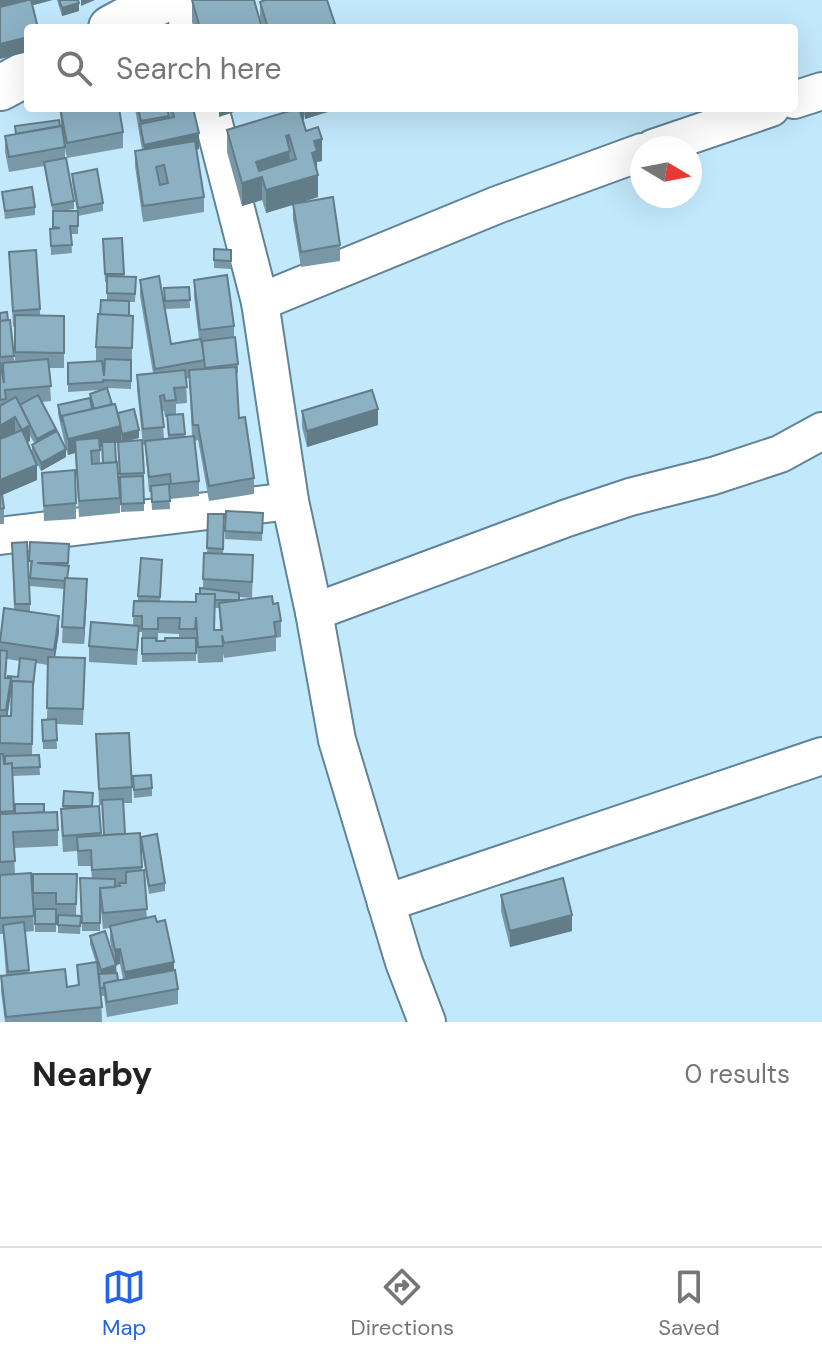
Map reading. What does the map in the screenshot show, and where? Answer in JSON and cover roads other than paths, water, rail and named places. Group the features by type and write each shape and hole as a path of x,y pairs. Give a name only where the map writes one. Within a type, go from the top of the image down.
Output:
{"street":[{"path":"118,24 163,0"},
{"path":"182,0 188,24"},
{"path":"0,88 24,75"},
{"path":"798,99 822,91"},
{"path":"211,112 260,302 290,501 337,740 404,962 427,1022"},
{"path":"688,136 759,112"},
{"path":"260,302 497,205 630,156"},
{"path":"314,612 567,518 780,454 822,431"},
{"path":"0,536 290,501"},
{"path":"386,903 822,756"}]}
